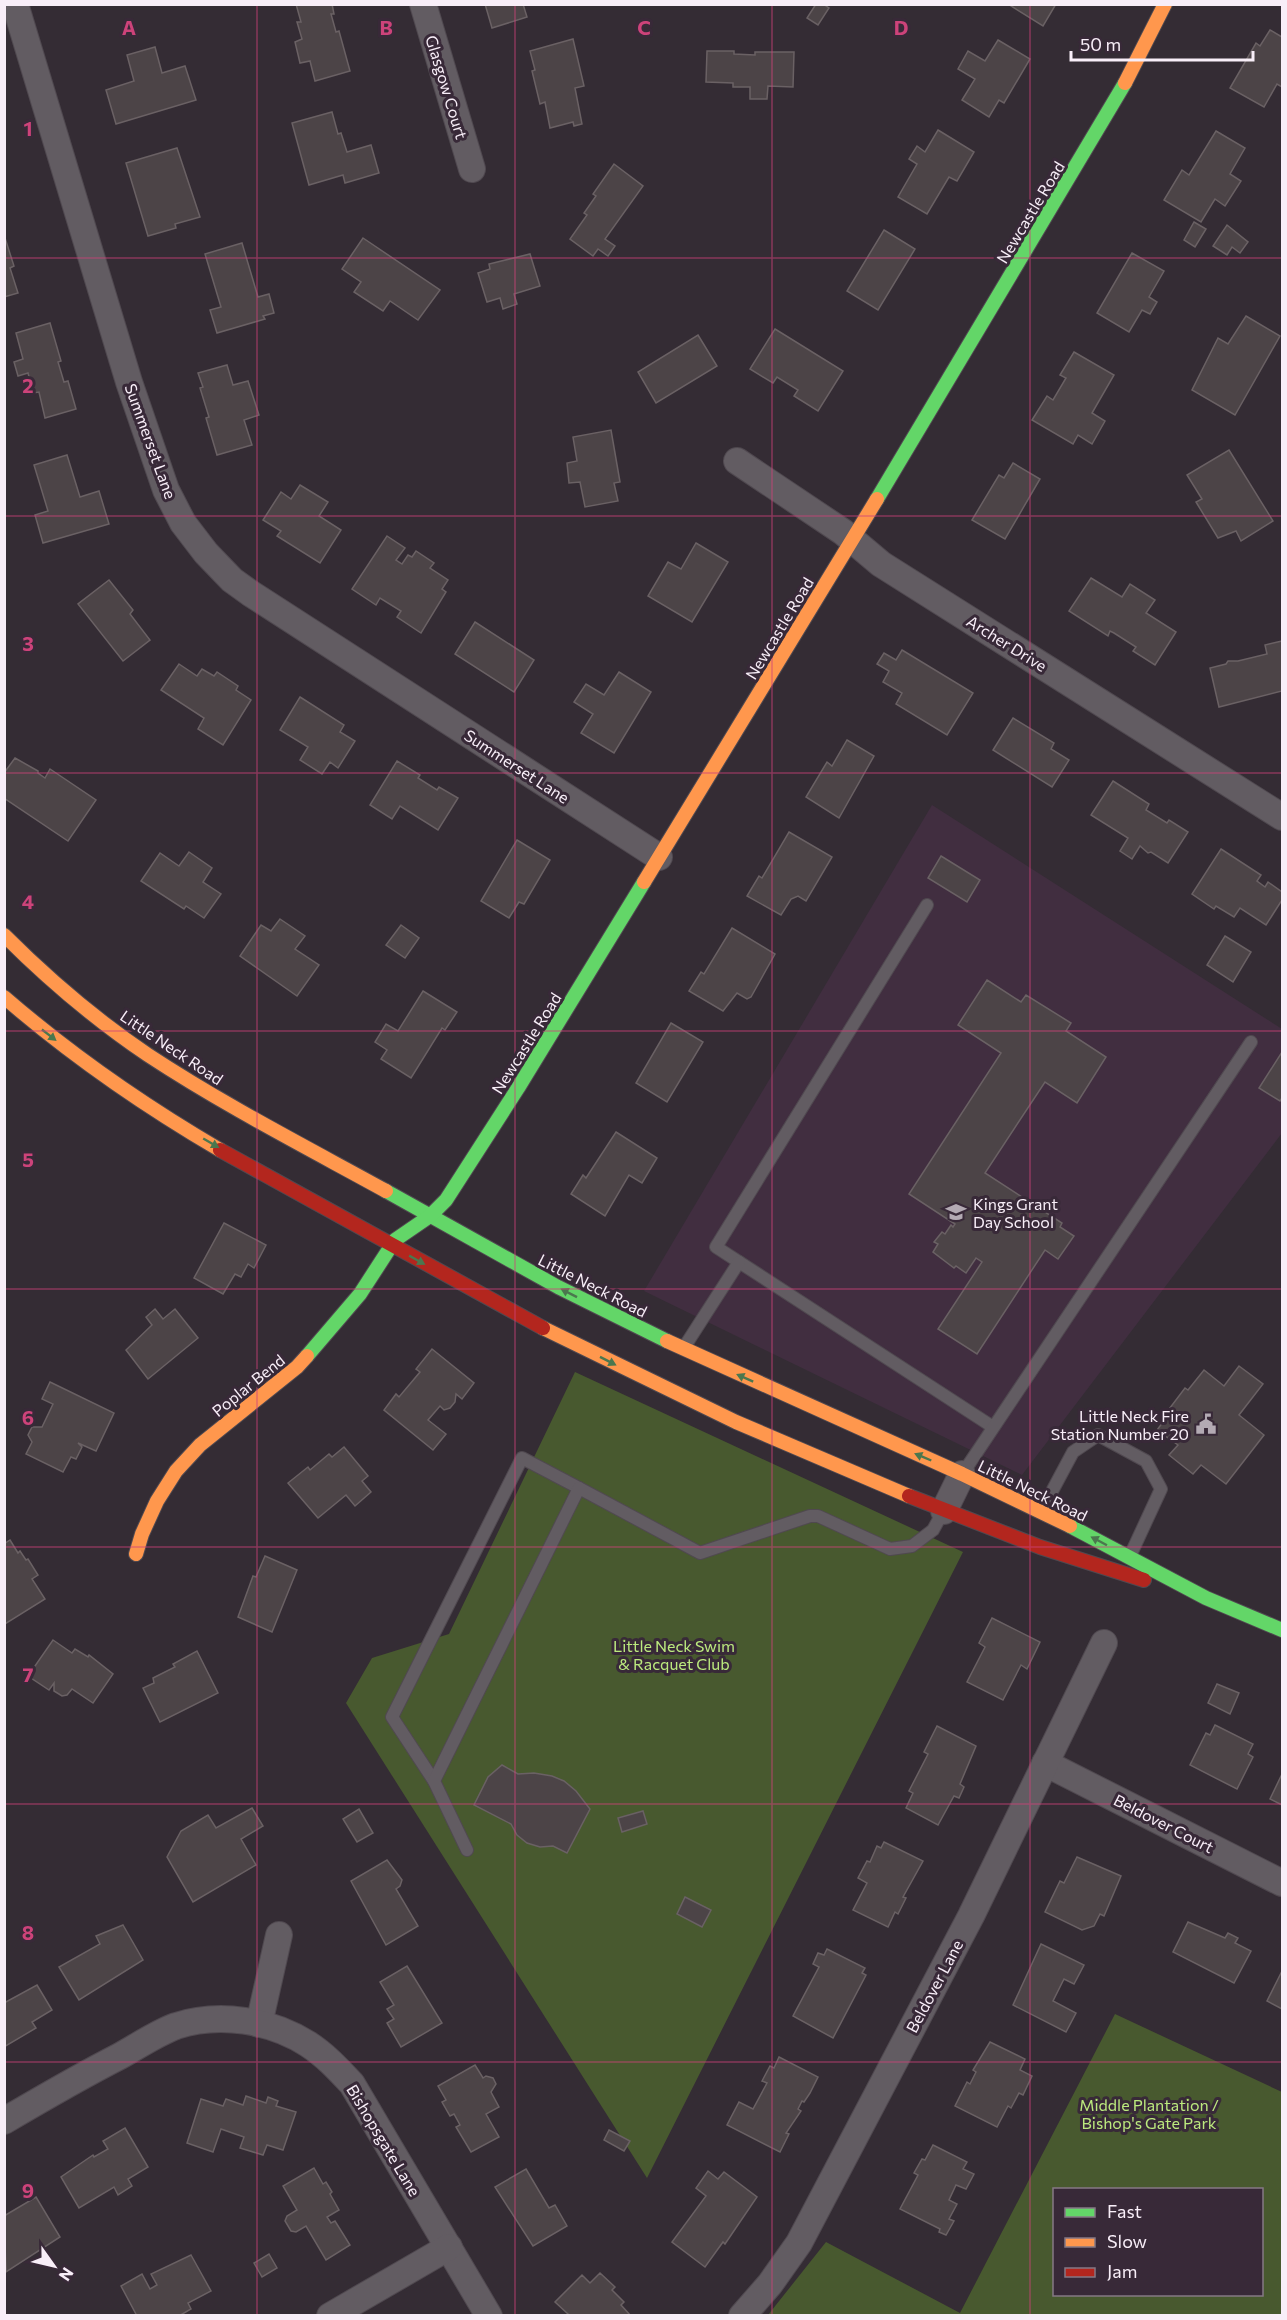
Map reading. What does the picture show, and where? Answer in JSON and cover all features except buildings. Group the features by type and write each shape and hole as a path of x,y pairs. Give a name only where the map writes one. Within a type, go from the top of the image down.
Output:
{"street":[{"name":"Summerset Lane","path":"15,4 132,392 166,490 183,523 200,546 232,580 250,594 659,857"},
{"name":"Glasgow Court","path":"423,4 472,170"},
{"name":"Newcastle Road","path":"390,1246 430,1216 446,1200 518,1088 1086,151 1130,75 1165,4"},
{"name":"Archer Drive","path":"737,460 852,540 880,564 1282,817"},
{"name":"Little Neck Road","path":"4,935 76,1001 147,1054 210,1093 558,1287 683,1349 843,1423 962,1474 1130,1557 1206,1598 1282,1630"},
{"name":"Little Neck Road","path":"4,997 101,1075 164,1116 390,1246 646,1381 796,1450 944,1511 1079,1562 1206,1598"},
{"name":"Poplar Bend","path":"136,1554 157,1501 176,1471 200,1445 297,1367 360,1294 390,1246"},
{"path":"944,1511 962,1474"},
{"name":"Beldover Lane","path":"742,2316 770,2284 799,2243 971,1916 1104,1642"},
{"name":"Beldover Court","path":"1046,1763 1282,1883"},
{"path":"260,2024 279,1935"},
{"name":"Bishopsgate Lane","path":"4,2121 83,2074 176,2027 199,2021 229,2019 260,2024 287,2033 308,2044 332,2062 352,2084 489,2316"},
{"path":"330,2316 449,2247"}],"lane":[{"path":"927,904 716,1247 993,1427"},
{"path":"962,1474 1251,1042"},
{"path":"683,1349 739,1262"},
{"path":"1041,1512 1073,1452 1098,1435 1146,1461 1161,1490 1130,1557"},
{"path":"467,1850 434,1781 392,1717 522,1458 700,1553 810,1516 818,1516 890,1549 912,1546 933,1530 944,1511"},
{"path":"434,1781 579,1488"}],"shaded area":[{"name":"Kings Grant Day School","path":"932,805 1282,1029 1282,1133 1022,1475 644,1291"}],"green space":[{"name":"Little Neck Swim & Racquet Club","path":"575,1372 963,1552 647,2178 346,1703 372,1658 449,1634"},
{"name":"Middle Plantation / Bishop's Gate Park","path":"1115,2014 1282,2092 1282,2315 768,2315 826,2242 960,2313"}],"traffic: fast":[{"path":"877,499 1125,83"},
{"path":"307,1356 360,1294 395,1240 430,1216 446,1200 518,1088 644,882"},
{"path":"386,1191 558,1287 667,1341"},
{"path":"1070,1526 1206,1598 1282,1630"}],"traffic: slow":[{"path":"1125,83 1165,4"},
{"path":"644,882 877,499"},
{"path":"4,935 73,998 148,1055 236,1108 386,1191"},
{"path":"4,997 108,1078 220,1150"},
{"path":"543,1328 736,1422 909,1496"},
{"path":"667,1341 962,1474 1070,1526"},
{"path":"136,1554 157,1501 176,1471 200,1445 297,1367 307,1356"}],"traffic: jam":[{"path":"220,1150 543,1328"},
{"path":"909,1496 1040,1547 1144,1580"}],"place":[{"name":"Kings Grant Day School","path":"956,1212"},
{"name":"Little Neck Fire Station Number 20","path":"1206,1424"}]}
